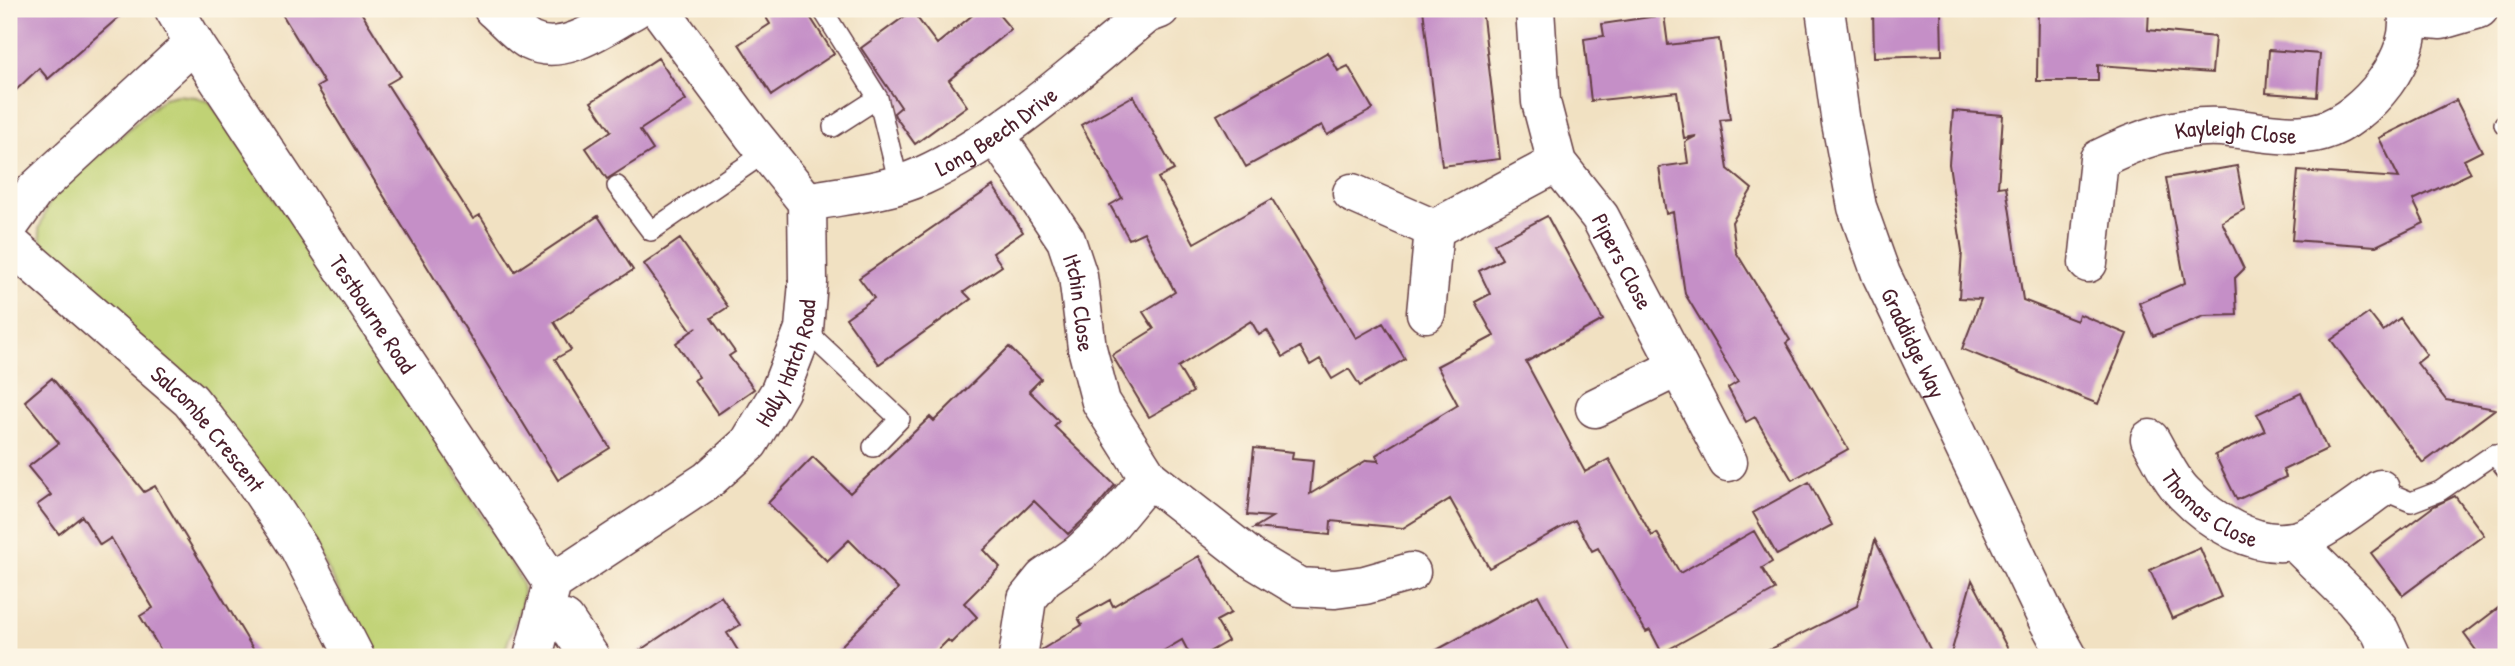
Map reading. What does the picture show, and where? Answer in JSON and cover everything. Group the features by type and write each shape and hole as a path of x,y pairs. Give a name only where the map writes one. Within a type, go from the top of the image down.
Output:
{"street":[{"name":"Testbourne Road","path":"174,9 552,583"},
{"path":"494,9 527,39 542,46 574,42 635,9"},
{"path":"659,9 766,152 807,202"},
{"name":"Long Beech Drive","path":"807,202 899,184 922,176 995,134 1147,14 1160,9"},
{"name":"Pipers Close","path":"1535,9 1541,102 1557,163 1600,217 1728,462"},
{"name":"Graddidge Way","path":"1825,9 1857,207 1877,262 2047,619 2068,657"},
{"path":"2407,13 2441,20 2479,9"},
{"name":"Kayleigh Close","path":"2088,263 2099,159 2146,138 2193,129 2218,127 2291,135 2323,131 2352,117 2372,99 2395,65 2406,42 2407,13"},
{"path":"9,226 35,190 194,43"},
{"name":"Itchin Close","path":"995,134 1066,240 1078,276 1087,348 1101,402 1149,478 1251,558 1299,587 1365,585 1411,572"},
{"path":"1434,229 1557,163"},
{"path":"1352,193 1434,229"},
{"name":"Holly Hatch Road","path":"552,583 708,480 749,443 780,391 804,329 808,282 807,202"},
{"path":"1426,313 1434,229"},
{"name":"Salcombe Crescent","path":"9,243 190,400 254,480 299,548 355,657"},
{"path":"1595,408 1678,366"},
{"name":"Thomas Close","path":"2150,439 2183,492 2215,519 2240,534 2270,541 2294,541 2330,524 2380,489"},
{"path":"1018,657 1027,600 1044,578 1080,552 1109,526 1149,478"},
{"name":"Thomas Close","path":"2294,541 2354,600 2380,631 2392,657"},
{"path":"533,657 552,583"},
{"path":"565,620 590,657"}],"lane":[{"path":"822,9 878,98 899,184"},
{"path":"833,127 878,98"},
{"path":"617,186 651,231 766,152"},
{"path":"804,329 900,419 873,447"},
{"path":"2380,489 2411,502 2440,491 2494,454 2506,469"}],"green space":[{"path":"177,95 210,102 408,392 517,574 522,585 522,601 504,657 375,657 316,548 43,250 39,229 51,198 164,98"}],"building":[{"path":"9,9 128,9 48,79 39,68 9,97"},
{"path":"279,9 359,9 401,76 387,84 473,219 480,215 515,271 598,216 633,270 554,322 571,350 555,359 610,448 558,480 317,87 324,83"},
{"path":"761,9 805,9 834,54 772,95 739,44 770,24"},
{"path":"980,9 994,9 1011,29 949,80 967,106 915,144 895,116 894,113 901,107 861,48 912,11 937,44"},
{"path":"1423,9 1482,9 1500,159 1442,166"},
{"path":"1873,9 1941,9 1942,55 1874,57"},
{"path":"2038,9 2149,9 2148,30 2215,37 2212,73 2098,65 2098,81 2037,81"},
{"path":"1664,15 1668,45 1719,39 1730,119 1720,120 1728,169 1752,189 1732,222 1736,252 1790,340 1786,343 1848,449 1792,480 1755,417 1746,422 1728,388 1738,382 1685,294 1673,212 1666,214 1659,167 1688,163 1685,142 1696,136 1684,138 1677,92 1591,101 1584,39 1604,36 1602,24"},
{"path":"2269,50 2320,54 2317,97 2266,93"},
{"path":"1328,52 1338,71 1348,66 1373,109 1327,135 1322,125 1246,167 1217,115"},
{"path":"658,58 686,100 640,130 653,150 607,179 586,148 611,131 591,102"},
{"path":"1133,96 1174,170 1158,178 1194,243 1272,199 1356,338 1383,323 1405,359 1360,386 1349,369 1332,379 1320,359 1310,365 1300,347 1283,357 1267,330 1259,335 1251,321 1178,367 1193,392 1149,417 1112,355 1154,329 1143,312 1175,292 1144,232 1129,239 1110,205 1122,198 1081,125"},
{"path":"2456,100 2482,151 2464,160 2471,173 2413,200 2424,223 2376,246 2292,240 2298,171 2399,178 2379,138"},
{"path":"1953,111 2003,115 1998,187 2006,186 2023,300 2077,321 2079,314 2127,334 2098,404 1962,349 1981,299 1959,298 1962,251 1949,164"},
{"path":"2237,166 2245,209 2222,222 2244,269 2235,278 2237,315 2204,316 2153,336 2139,303 2185,283 2166,178"},
{"path":"993,186 1023,232 993,253 1002,266 964,292 971,299 879,364 846,318 874,298 859,278"},
{"path":"1547,216 1603,320 1526,362 1585,472 1609,459 1652,536 1657,533 1680,573 1754,531 1772,562 1762,568 1775,590 1662,653 1650,630 1646,632 1598,548 1592,551 1575,520 1489,568 1450,499 1403,528 1331,521 1330,535 1254,528 1272,517 1247,515 1254,448 1293,452 1292,459 1313,461 1310,494 1367,460 1379,461 1376,455 1458,405 1437,366 1494,336 1475,302 1490,294 1479,271 1502,259 1494,244"},
{"path":"680,239 728,307 711,318 735,352 729,356 754,389 718,414 694,380 699,377 676,343 692,331 644,264"},
{"path":"2369,313 2383,331 2400,318 2427,355 2417,363 2446,400 2495,409 2423,463 2331,340"},
{"path":"1009,347 1041,379 1029,391 1059,421 1054,426 1115,485 1093,511 1068,534 1034,501 984,550 1000,567 964,603 977,617 951,643 948,640 931,657 830,657 898,589 849,540 827,561 768,503 813,457 850,493 930,417 934,421"},
{"path":"52,378 144,492 155,486 258,657 165,657 140,616 153,608 111,538 100,545 82,516 59,534 37,505 51,495 28,467 59,443 25,401"},
{"path":"2301,393 2327,449 2283,470 2286,477 2237,500 2215,455 2265,431 2257,414"},
{"path":"1809,482 1832,525 1777,555 1753,513"},
{"path":"2455,496 2484,535 2403,595 2371,553 2434,506"},
{"path":"1875,540 1934,657 1755,657 1857,606"},
{"path":"2200,548 2221,597 2172,619 2150,570"},
{"path":"1199,556 1231,613 1216,621 1228,641 1200,657 1191,657 1182,640 1153,657 1040,657 1041,650 1082,625 1078,618 1110,600 1113,606"},
{"path":"1972,580 2012,657 1950,657"},
{"path":"1538,595 1572,657 1424,657 1497,617"},
{"path":"721,596 740,625 727,633 742,657 630,657"},
{"path":"2506,602 2506,657 2481,657 2464,634"}]}
